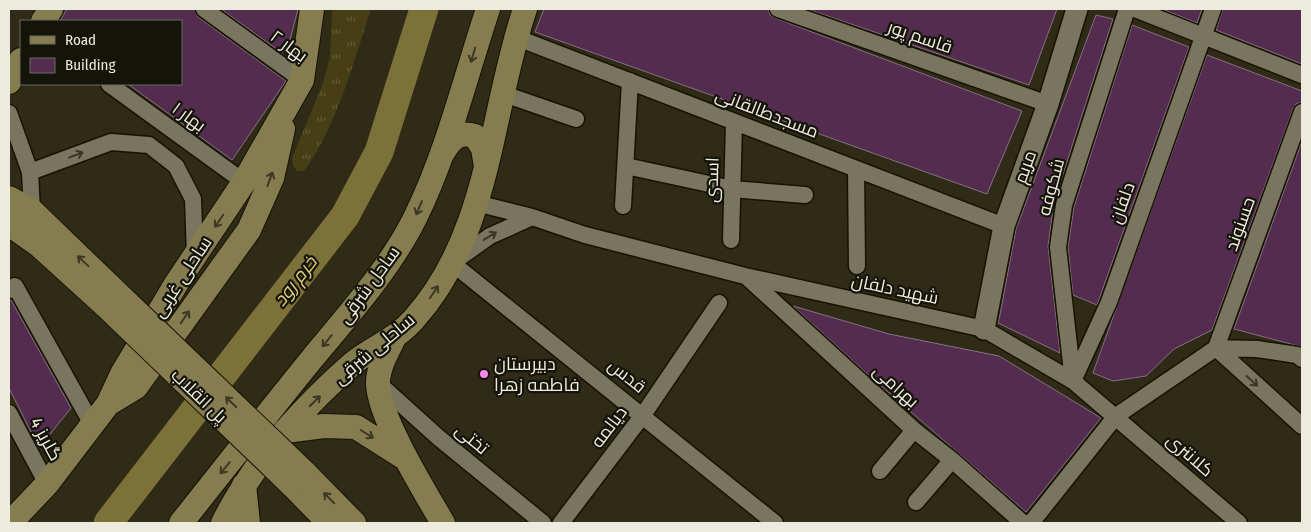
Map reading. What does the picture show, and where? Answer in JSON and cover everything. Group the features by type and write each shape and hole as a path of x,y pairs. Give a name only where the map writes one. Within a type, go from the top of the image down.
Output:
{"main road":[{"path":"44,20 50,9"},
{"name":"ساحلی غربی","path":"10,523 47,484 108,404 122,374 195,256 244,182 302,80 312,9"},
{"name":"ساحل شرقی","path":"181,523 352,310 393,254 415,217 439,158 488,9"},
{"name":"ساحلی شرقی","path":"223,523 244,485 285,431 352,364 394,338 414,319 452,263 476,203 503,99 515,37 525,9"},
{"path":"9,82 20,62"},
{"path":"463,88 466,113 469,120 477,126 487,125 503,99"},
{"path":"108,404 136,387 249,230 272,178 289,104"},
{"path":"439,158 456,136 465,133 475,136 483,148 486,167"},
{"path":"9,198 32,211 112,300"},
{"path":"9,224 112,300"},
{"name":"پل انقلاب","path":"112,300 298,479"},
{"path":"394,338 382,362 378,383 385,408 405,458 443,523"},
{"path":"285,431 324,426 356,427 405,458"},
{"path":"298,479 329,523"},
{"path":"298,479 354,523"},
{"path":"244,485 248,523"}],"street":[{"name":"بهار ۲","path":"204,9 302,80"},
{"name":"قاسم پور","path":"778,9 1048,104"},
{"name":"مریم","path":"984,329 1004,226 1048,104 1077,9"},
{"name":"شکوفه","path":"1072,381 1058,247 1064,205 1127,9"},
{"path":"1135,9 1302,75"},
{"name":"دلفان","path":"1072,381 1109,302 1212,9"},
{"name":"مسجدطالقانی","path":"515,37 1004,226"},
{"path":"623,206 630,82"},
{"name":"بهار ۱","path":"110,85 244,182"},
{"path":"503,99 576,119"},
{"name":"حسنوند","path":"1216,348 1302,112"},
{"path":"9,113 30,172 32,211"},
{"name":"اسدی","path":"731,240 734,122"},
{"path":"30,172 111,142 149,145 176,166 193,199 195,256"},
{"path":"626,166 732,189 805,195"},
{"path":"856,169 857,266"},
{"name":"شهید دلفان","path":"476,203 532,217 585,235 745,276 984,329 1072,381 1116,416"},
{"path":"452,263 490,236 532,217"},
{"name":"قدس","path":"452,263 775,523"},
{"name":"بهرامی","path":"745,276 914,430 952,460 1023,523"},
{"path":"12,288 92,426"},
{"name":"دیالمه","path":"562,523 643,415 719,303"},
{"path":"1216,348 1302,426"},
{"path":"1031,523 1116,416 1216,348 1257,349 1297,355 1302,359"},
{"name":"تختی","path":"378,383 439,438 543,523"},
{"name":"گلریز 4","path":"9,413 47,484"},
{"name":"کلانتری","path":"1116,416 1239,523"},
{"path":"880,471 914,430"},
{"path":"916,502 952,460"}],"green space":[{"path":"332,9 371,9 351,72 326,133 304,171 297,171 293,165 292,158 323,83 330,57"}],"building":[{"path":"67,9 194,9 198,17 286,81 232,160 129,85 182,85 182,20 61,20"},
{"path":"221,9 298,9 289,44 282,53"},
{"path":"544,9 768,9 770,15 775,18 1022,111 987,194 535,32"},
{"path":"807,9 1057,9 1029,85"},
{"path":"1162,9 1202,9 1197,23"},
{"path":"1223,9 1302,9 1302,64 1216,30"},
{"path":"1096,15 1113,19 1054,202 1048,246 1060,353 998,323 1016,229"},
{"path":"1132,25 1189,47 1097,305 1073,295 1068,247 1074,207"},
{"path":"1207,55 1302,91 1302,102 1296,104 1293,109 1212,330 1174,349 1146,376 1113,381 1093,373"},
{"path":"1302,141 1302,347 1234,329"},
{"path":"9,300 11,300 71,408 39,448 9,388"},
{"path":"793,306 889,334 999,356 1101,418 1026,512 864,371"}],"waterway":[{"name":"خرم رود","path":"108,523 345,216 379,152 424,9"}],"place":[{"name":"دبیرستان فاطمه زهرا","path":"484,374"}]}
